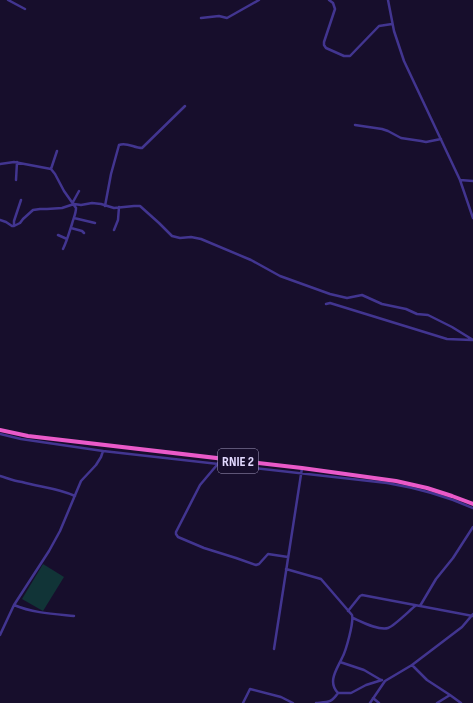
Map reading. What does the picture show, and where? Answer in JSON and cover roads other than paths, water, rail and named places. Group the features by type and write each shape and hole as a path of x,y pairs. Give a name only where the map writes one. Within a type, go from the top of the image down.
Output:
{"highway":[{"name":"RNIE 2","path":"0,430 28,436 222,459 301,471 389,480 407,483 439,492 473,504"}],"street":[{"path":"8,0 14,1 25,9"},
{"path":"201,18 219,16 227,18 259,0"},
{"path":"329,0 335,9 324,45 326,48 344,56 350,56 379,26 392,24"},
{"path":"388,0 392,24 404,61 460,180 473,218"},
{"path":"105,206 111,174 119,145 122,144 142,148 185,106"},
{"path":"355,125 382,129 400,138 421,142 441,139"},
{"path":"51,169 57,151"},
{"path":"16,180 17,162"},
{"path":"0,164 17,162 51,169 55,174 76,208 63,250"},
{"path":"460,180 473,181"},
{"path":"74,203 79,191"},
{"path":"14,226 14,221 21,200"},
{"path":"0,220 14,226 20,223 33,210 62,208 74,203 80,205 92,203 114,208 140,206 160,223 172,236 200,239 251,260 280,276 330,294 347,298 362,295 382,304 406,309 417,314 428,315 452,327 473,341"},
{"path":"114,230 118,220 119,207"},
{"path":"74,218 95,223"},
{"path":"71,228 84,233"},
{"path":"58,235 67,239"},
{"path":"326,304 330,303 446,339 473,341"},
{"path":"0,434 28,440 102,451 219,464 301,471 407,486 473,508"},
{"path":"0,635 14,605 49,551 60,531 81,481 96,465 101,457 102,451"},
{"path":"222,459 200,485 176,532 176,536 204,548 256,565 259,564 268,554 288,557"},
{"path":"274,648 301,471"},
{"path":"0,476 67,492 75,496"},
{"path":"420,606 436,579 453,558 473,528"},
{"path":"286,569 321,579 353,618 378,627 390,628 415,606"},
{"path":"348,611 362,595 472,616"},
{"path":"14,605 42,613 74,616"},
{"path":"353,618 343,655 334,676 333,685 334,689 338,692 351,694 366,685 383,681 412,665 462,627 472,616"},
{"path":"340,662 364,670 383,681"},
{"path":"412,665 427,680 461,703"},
{"path":"370,703 383,681"},
{"path":"243,703 250,689 282,697 294,703"},
{"path":"316,703 330,702 334,700 338,692"},
{"path":"437,703 450,695"},
{"path":"373,698 378,703"}]}
